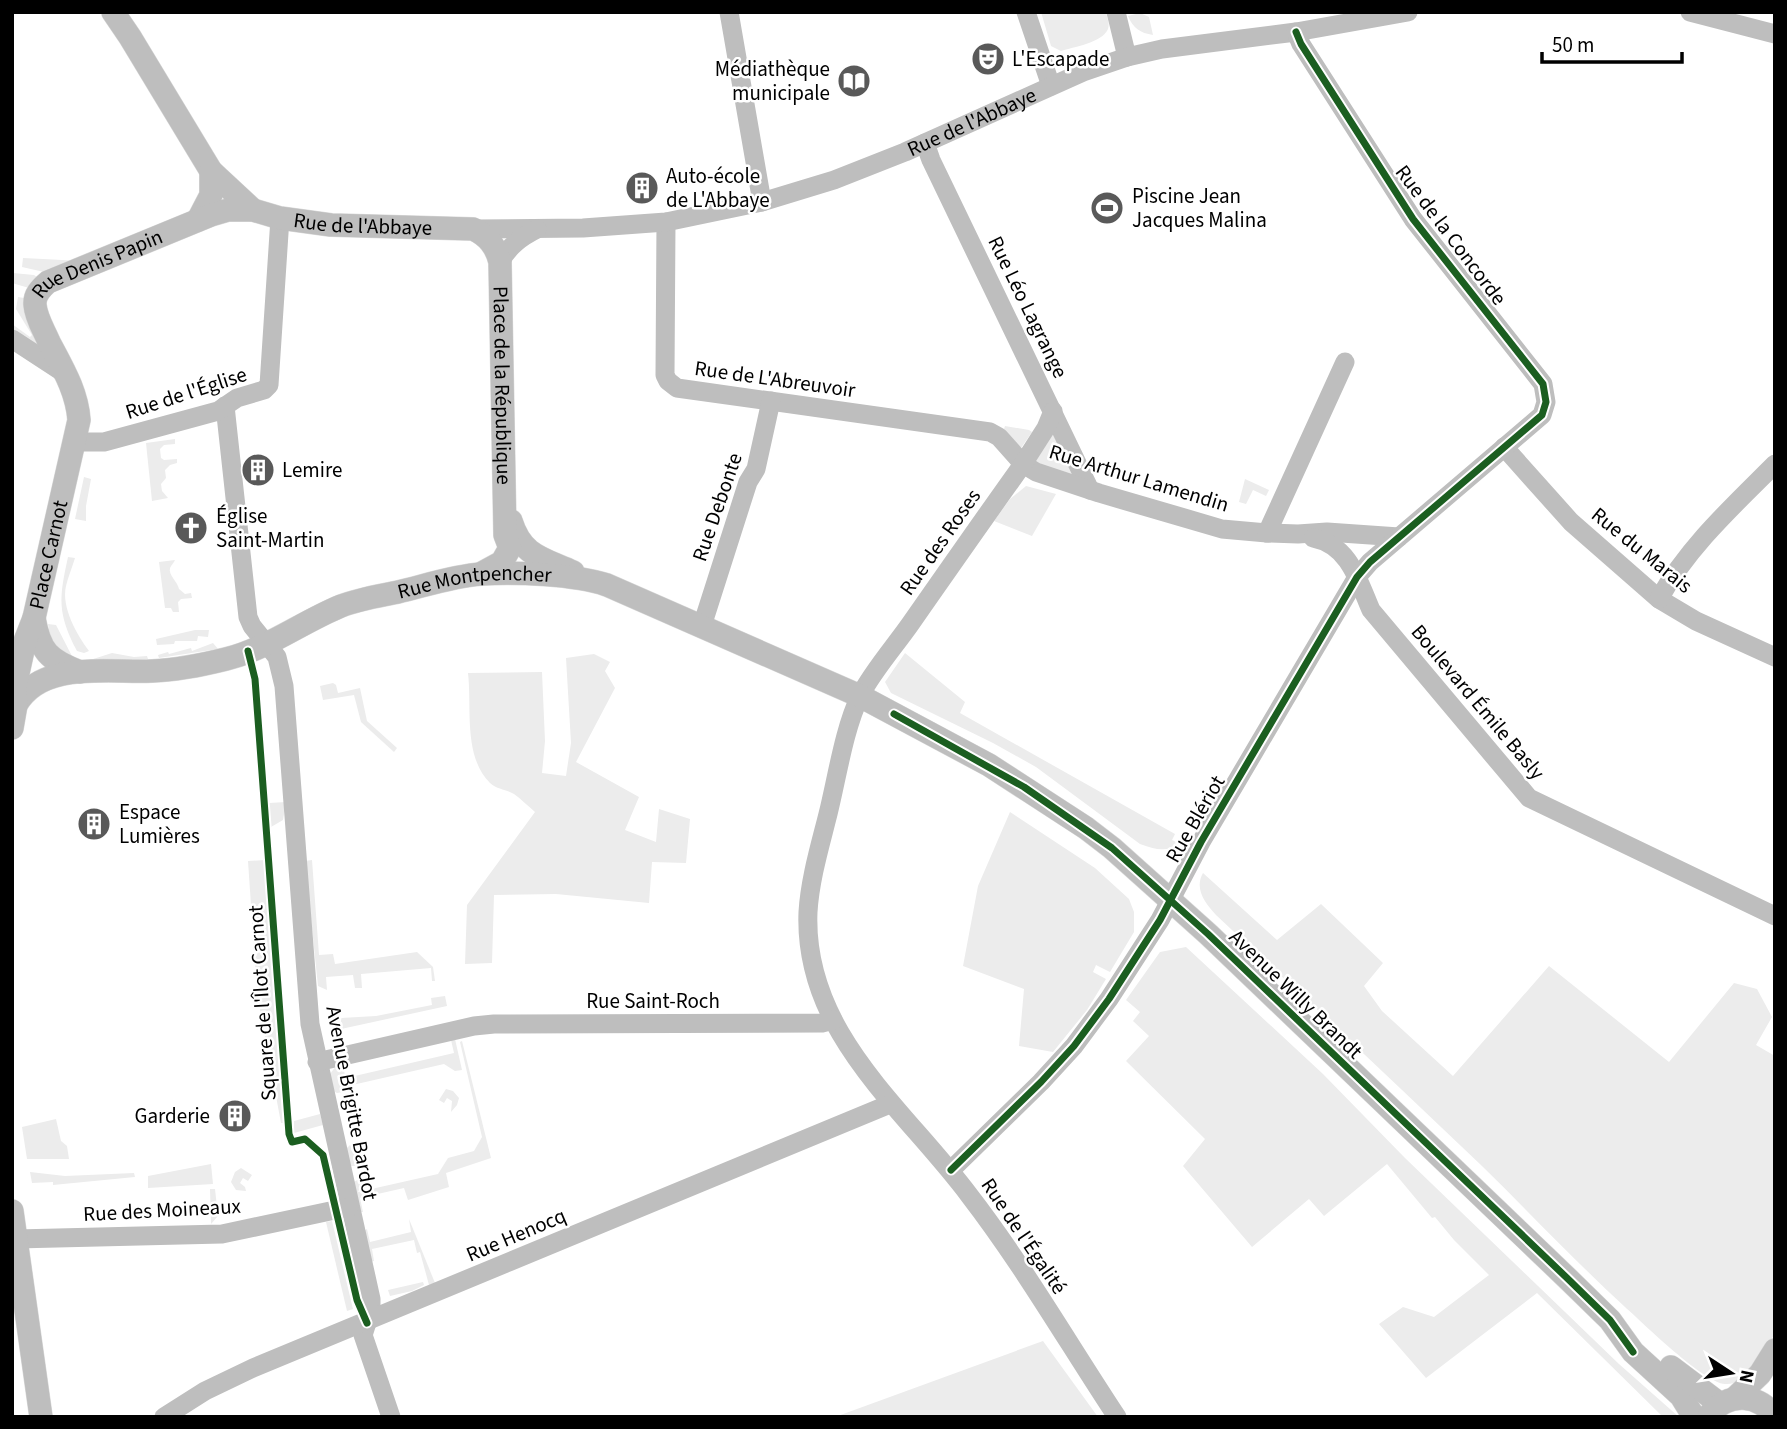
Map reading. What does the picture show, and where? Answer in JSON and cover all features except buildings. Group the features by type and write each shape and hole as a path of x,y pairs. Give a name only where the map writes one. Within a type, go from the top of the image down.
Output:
{"main road":[{"path":"113,12 211,171 253,210"},
{"path":"198,220 211,195 211,171"},
{"name":"Rue Denis Papin","path":"64,373 37,313 36,298 41,288 62,276 198,220 228,210 253,210"},
{"name":"Rue de l'Abbaye","path":"253,210 281,218 331,225 472,229"},
{"path":"472,229 490,240 500,262"},
{"name":"Place de la République","path":"480,574 502,562 510,548 505,535 507,508 500,262"},
{"name":"Place Carnot","path":"14,716 16,665 34,618 79,420 78,403 64,373"},
{"name":"Place de la République","path":"507,508 516,536 524,547 535,555 593,580"},
{"name":"Rue Montpencher","path":"14,716 21,696 36,682 80,672 155,671 228,659 265,644 343,605 480,574 593,580 860,696"},
{"path":"34,618 38,641 44,650 61,663 80,672"},
{"name":"Avenue Willy Brandt","path":"860,696 978,759 1057,808 1112,848 1171,900 1610,1321 1633,1352 1681,1396 1694,1417"},
{"path":"12,1211 41,1417"},
{"name":"Avenue Willy Brandt","path":"1610,1321 1642,1341 1686,1380 1721,1406 1753,1399 1775,1417"},
{"path":"1721,1406 1760,1374 1775,1349"}],"street":[{"path":"729,12 762,202"},
{"path":"1026,12 1051,86"},
{"path":"1116,12 1126,57"},
{"name":"Rue de l'Abbaye","path":"472,229 538,229 666,222 762,202 834,180 925,143 1051,86 1126,57 1162,49 1296,32 1408,12"},
{"path":"1690,12 1775,34"},
{"name":"Rue de la Concorde","path":"1296,32 1301,44 1413,219 1543,384 1546,402 1542,415 1504,447"},
{"name":"Rue Léo Lagrange","path":"925,143 1090,490"},
{"name":"Rue de l'Église","path":"74,442 104,442 218,411 237,398 264,390 269,385 281,218"},
{"name":"Rue de L'Abreuvoir","path":"666,222 665,375 667,381 677,388 989,432 999,437 1023,464"},
{"path":"500,262 522,237 538,229"},
{"path":"12,338 64,373"},
{"path":"1267,533 1345,362"},
{"name":"Rue Debonte","path":"702,626 748,482 756,469 771,401"},
{"name":"Avenue Brigitte Bardot","path":"225,406 248,617 277,657 284,686 310,1024 370,1299 371,1310 363,1335 391,1417"},
{"name":"Rue des Roses","path":"860,696 1023,464 1046,428 1053,411"},
{"path":"1399,537 1504,447"},
{"name":"Rue du Marais","path":"1504,447 1572,522 1659,599 1696,621 1774,656"},
{"name":"Rue Arthur Lamendin","path":"1023,464 1036,472 1090,490 1222,528 1267,533 1327,532 1399,537"},
{"path":"1659,599 1668,583 1710,530 1775,464"},
{"name":"Boulevard Émile Basly","path":"1298,534 1332,544 1342,552 1371,610 1529,797 1775,916"},
{"name":"Rue Blériot","path":"951,1170 1041,1082 1074,1046 1110,999 1171,900 1201,842 1356,577 1399,537"},
{"name":"Rue de l'Égalité","path":"860,696 845,743 810,894 808,916 812,953 821,990 833,1020 858,1062 890,1104 951,1170 986,1218 1117,1417"},
{"name":"Rue Saint-Roch","path":"317,1062 474,1026 494,1024 822,1023 833,1020"},
{"name":"Rue Henocq","path":"164,1417 205,1391 253,1368 890,1104"},
{"name":"Rue des Moineaux","path":"16,1239 222,1234 349,1207"}],"shaded area":[{"path":"1041,12 1106,12 1109,27 1105,34 1094,41 1061,51 1051,46"},
{"path":"1140,13 1149,17 1153,35 1144,33 1132,24 1128,16"},
{"path":"23,258 82,261 44,272 22,267"},
{"path":"13,273 34,275 40,279 29,288 12,283"},
{"path":"18,297 24,298 45,346 40,351 12,331 12,324 30,337 32,335 16,309"},
{"path":"1005,426 1032,432 1021,448 1004,429"},
{"path":"1051,431 1076,478 1031,462"},
{"path":"175,439 175,444 164,445 160,449 161,458 164,460 177,459 177,463 165,470 166,478 161,484 162,491 168,498 152,501 146,443"},
{"path":"84,477 91,479 86,521 75,519"},
{"path":"1245,479 1269,490 1266,496 1253,490 1246,504 1239,502"},
{"path":"1026,486 1056,494 1032,536 994,521 1010,499"},
{"path":"68,557 75,558 66,586 66,603 75,629 89,651 84,653 77,651 63,615 62,595"},
{"path":"175,560 170,573 179,589 185,594 191,593 192,598 178,602 179,612 165,608 159,562"},
{"path":"48,624 56,625 74,660 51,642"},
{"path":"195,630 209,630 208,637 198,636 197,641 175,641 174,644 157,645 156,639"},
{"path":"213,643 218,649 159,658 158,655 191,648 192,651"},
{"path":"112,653 134,657 147,656 148,659 87,663"},
{"path":"905,653 965,702 960,713 1175,834 1172,840 1180,844 1155,849 1140,844 1036,767 891,693 885,682"},
{"path":"594,654 610,662 605,671 615,688 576,762 639,797 625,830 656,842 659,809 690,819 686,863 652,862 649,903 556,894 494,895 492,963 465,964 467,905 535,812 514,794 490,783 481,772 470,731 468,673 542,672 545,741 542,773 566,776 571,743 566,658"},
{"path":"333,683 338,693 360,688 367,721 397,748 394,752 361,722 354,695 323,700 320,686"},
{"path":"286,802 283,820 271,827 269,803"},
{"path":"1010,812 1095,868 1129,899 1134,912 1134,932 1110,972 1096,965 1093,972 1106,979 1087,1010 1053,1052 1019,1046 1024,989 963,966 978,886"},
{"path":"265,860 285,1123 281,1123 257,994 248,861"},
{"path":"312,860 319,955 333,954 335,964 417,952 433,967 435,981 432,981 431,968 361,974 362,988 355,988 353,975 326,977 327,990 318,986 305,861"},
{"path":"1203,873 1277,940 1321,904 1383,963 1364,986 1382,1011 1453,1076 1549,966 1669,1062 1734,983 1757,989 1772,1017 1756,1045 1775,1056 1775,1333 1748,1373 1733,1383 1715,1381 1645,1326 1482,1166 1216,915 1200,890"},
{"path":"1186,947 1323,1074 1405,1158 1619,1364 1679,1417 1663,1417 1537,1293 1426,1378 1379,1324 1403,1307 1434,1317 1489,1275 1435,1217 1432,1218 1387,1164 1324,1216 1309,1199 1252,1247 1183,1166 1205,1139 1126,1061 1149,1036 1133,1021 1140,1012 1126,1000 1160,952"},
{"path":"445,996 447,1006 341,1029 341,1018 376,1016 432,1005 431,998"},
{"path":"455,1039 462,1070 455,1071 444,1064 348,1086 349,1091 337,1093 331,1090 330,1074 336,1066 342,1064 346,1078 454,1053 451,1040"},
{"path":"462,1041 491,1158 446,1173 449,1187 408,1200 404,1188 360,1198 361,1212 354,1182 361,1178 358,1192 438,1174 448,1158 474,1151 482,1137 460,1042"},
{"path":"446,1089 453,1091 459,1098 451,1112 452,1101 447,1098 444,1103 439,1100"},
{"path":"320,1114 323,1125 294,1133 294,1121"},
{"path":"56,1119 61,1141 67,1146 69,1159 27,1159 22,1127"},
{"path":"350,1145 361,1152 357,1158 362,1166 351,1166 346,1149"},
{"path":"211,1164 213,1184 148,1188 148,1176"},
{"path":"241,1168 252,1175 248,1181 243,1178 240,1183 246,1191 236,1190 231,1182 235,1172"},
{"path":"30,1172 65,1176 134,1173 135,1177 53,1185 53,1182 32,1183"},
{"path":"210,1189 215,1189 218,1216 211,1224"},
{"path":"409,1219 435,1283 429,1285 414,1240 372,1249 374,1261 369,1262 364,1231 367,1229 370,1242 411,1232"},
{"path":"332,1221 353,1309 347,1311 326,1222"},
{"path":"423,1282 424,1285 412,1291 390,1296 388,1290"},
{"path":"1043,1341 1098,1417 835,1417"}],"cycle path":[{"path":"951,1170 1041,1082 1074,1046 1109,999 1160,920 1201,842 1357,577 1370,562 1542,415 1546,402 1543,384 1413,219 1301,44 1296,32"},
{"name":"Square de l'Îlot Carnot","path":"248,651 255,679 289,1134 292,1142 305,1139 323,1155 357,1300 367,1323"},
{"path":"894,714 1024,787 1112,848 1208,934 1567,1278 1610,1320 1633,1352"}],"place":[{"name":"L'Escapade","path":"988,59"},
{"name":"Médiathèque municipale","path":"854,81"},
{"name":"Auto-école de L'Abbaye","path":"642,188"},
{"name":"Piscine Jean Jacques Malina","path":"1107,208"},
{"name":"Lemire","path":"258,470"},
{"name":"Église Saint-Martin","path":"191,528"},
{"name":"Espace Lumières","path":"94,824"},
{"name":"Garderie","path":"235,1116"}]}
